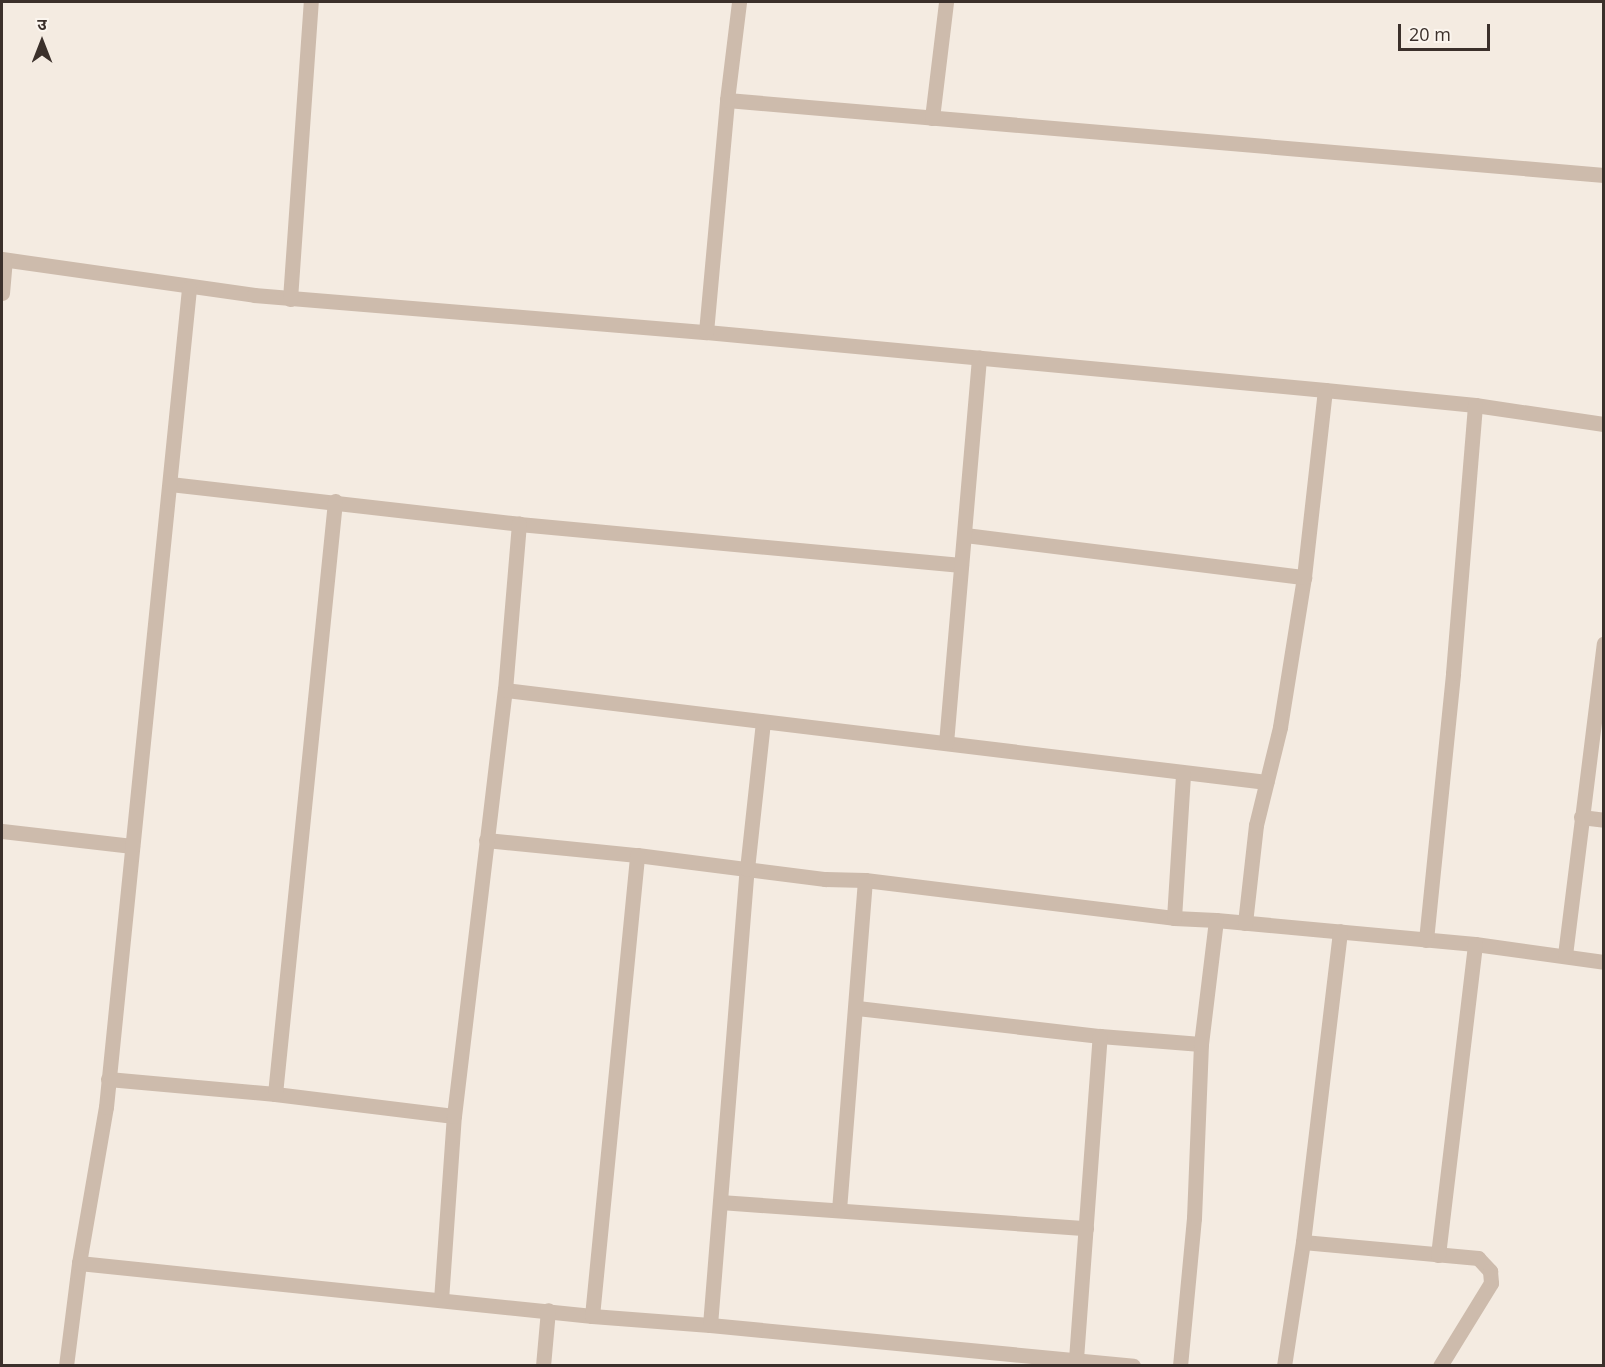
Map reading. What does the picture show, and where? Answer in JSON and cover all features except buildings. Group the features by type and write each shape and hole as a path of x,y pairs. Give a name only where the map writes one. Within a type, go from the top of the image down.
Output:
{"street":[{"path":"290,299 311,2"},
{"path":"706,332 727,100 739,2"},
{"path":"932,118 946,2"},
{"path":"727,100 1604,175"},
{"path":"2,293 3,259 189,288 290,299 706,332 979,357 1476,405 1604,424"},
{"path":"66,1365 79,1263 106,1107 189,288"},
{"path":"946,743 979,357"},
{"path":"1245,923 1256,825 1280,726 1304,577 1325,390"},
{"path":"1426,940 1454,673 1476,405"},
{"path":"170,484 335,501 519,524 961,566"},
{"path":"275,1094 335,501"},
{"path":"441,1300 454,1116 505,690 519,524"},
{"path":"965,535 1304,577"},
{"path":"1564,955 1581,818 1599,707 1604,643"},
{"path":"505,690 1266,782"},
{"path":"710,1324 747,869 763,722"},
{"path":"1174,918 1183,773"},
{"path":"1581,818 1604,820"},
{"path":"2,831 132,846"},
{"path":"486,840 637,855 825,879 865,880 1174,918 1340,931 1564,955 1604,962"},
{"path":"592,1316 637,855"},
{"path":"839,1210 865,880"},
{"path":"1180,1365 1194,1218 1201,1044 1216,920"},
{"path":"1284,1365 1303,1242 1340,931"},
{"path":"1438,1255 1474,945"},
{"path":"856,1008 1100,1036 1201,1044"},
{"path":"1076,1359 1100,1036"},
{"path":"108,1079 275,1094 454,1116"},
{"path":"720,1202 1086,1228"},
{"path":"1303,1242 1478,1258 1490,1271 1491,1283 1440,1365"},
{"path":"79,1263 592,1316 710,1324 1133,1365"},
{"path":"543,1365 548,1310"}]}
